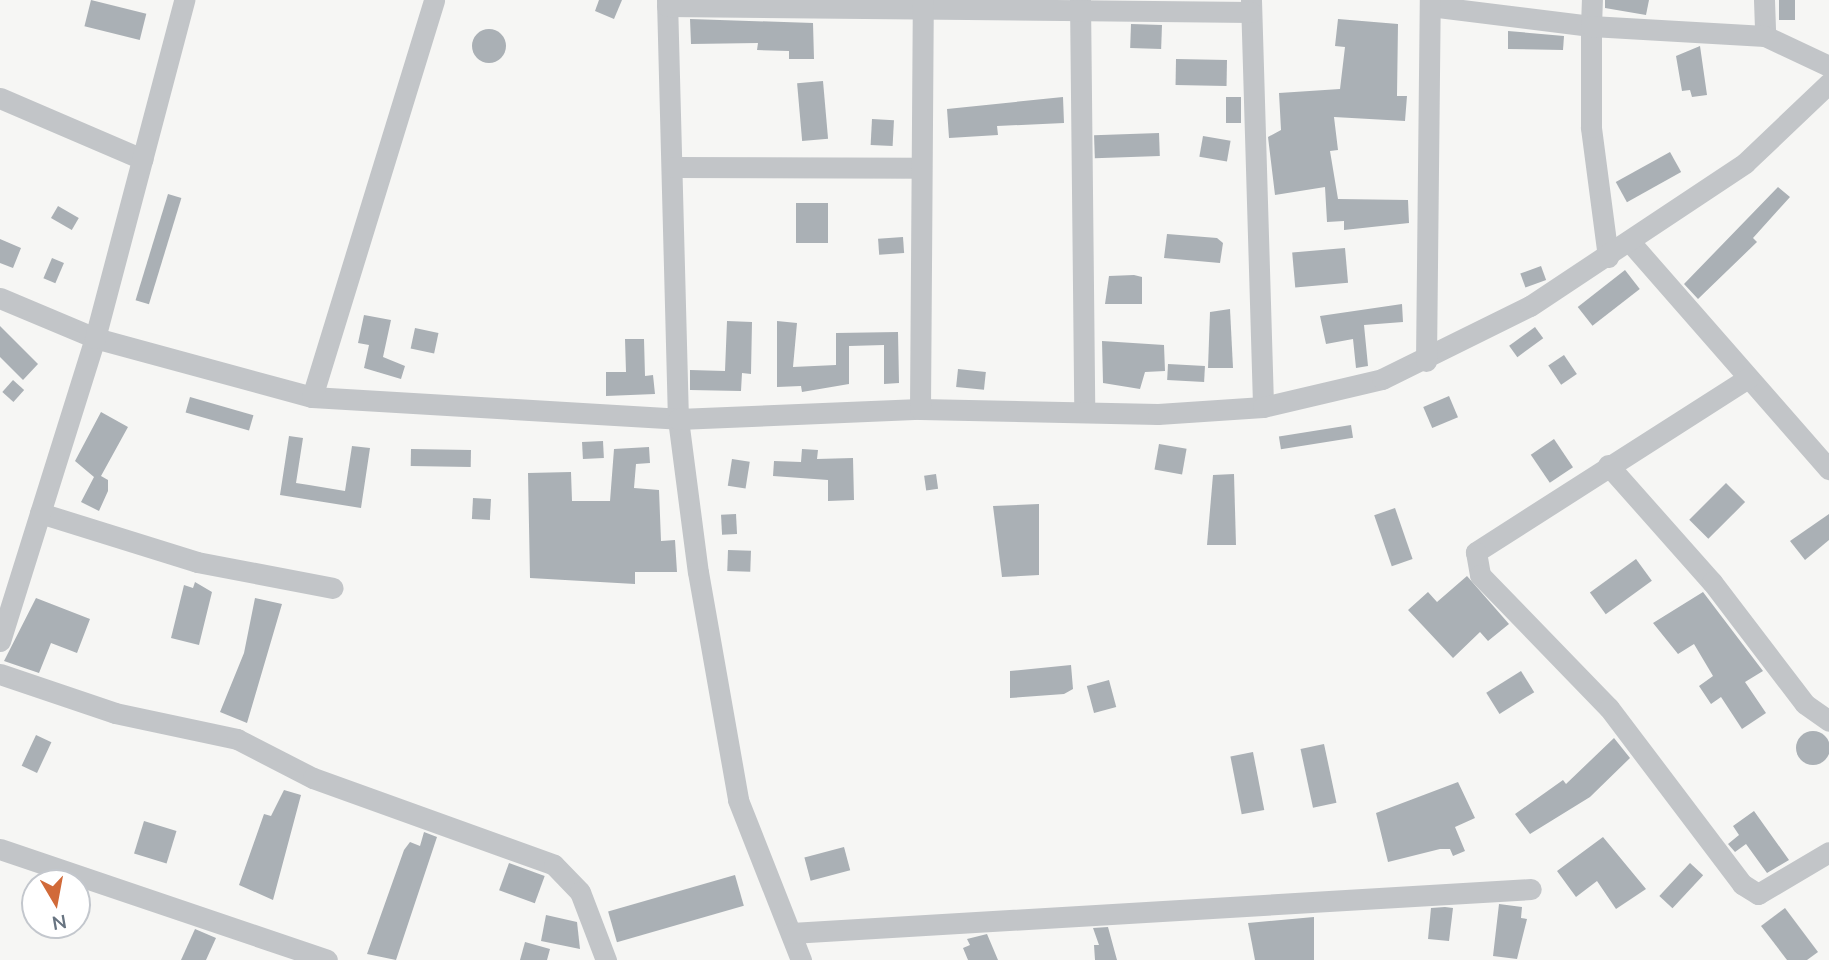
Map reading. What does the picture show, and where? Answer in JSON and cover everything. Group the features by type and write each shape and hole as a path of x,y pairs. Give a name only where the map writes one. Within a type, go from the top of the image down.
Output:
{"street":[{"path":"0,641 94,338 184,0"},
{"path":"312,397 434,0"},
{"path":"1592,0 1591,127 1608,257"},
{"path":"1764,0 1765,36"},
{"path":"801,960 756,852 727,757 678,419 669,231 674,167 667,3 1251,6 1264,407"},
{"path":"920,410 924,3"},
{"path":"1426,361 1430,3 1591,26 1765,36 1829,66"},
{"path":"1080,6 1084,412"},
{"path":"0,298 94,338 312,397 678,419 920,410 1084,412 1264,407 1382,379 1426,361 1608,257 1745,163 1829,83"},
{"path":"0,99 142,159"},
{"path":"674,167 921,169"},
{"path":"1630,242 1829,469"},
{"path":"1748,378 1608,465 1476,552 1480,575 1609,708 1742,884 1758,894 1829,852"},
{"path":"1608,465 1712,582 1805,704 1829,721"},
{"path":"40,513 197,562 333,588"},
{"path":"0,674 115,713 237,739 313,778 554,865 580,892 606,960"},
{"path":"0,849 327,960"},
{"path":"791,933 1531,890"}],"building":[{"path":"91,0 146,14 140,40 84,26"},
{"path":"599,0 622,0 614,19 595,11"},
{"path":"1605,0 1649,0 1646,15 1605,8"},
{"path":"1779,0 1795,0 1795,20 1779,20"},
{"path":"690,19 813,23 814,59 789,59 789,51 757,50 758,43 691,44"},
{"path":"1338,19 1398,24 1397,96 1407,96 1405,121 1334,117 1338,150 1330,151 1338,199 1408,200 1409,223 1344,230 1344,221 1327,222 1325,187 1275,195 1268,137 1281,130 1279,93 1340,89 1345,47 1335,46"},
{"path":"1131,24 1162,25 1161,49 1130,48"},
{"path":"489,29 501,34 506,46 501,58 489,63 477,58 472,46 477,34"},
{"path":"1508,31 1564,36 1563,50 1508,49"},
{"path":"1700,46 1707,95 1692,97 1690,90 1682,91 1676,56"},
{"path":"1176,59 1227,60 1227,86 1176,85"},
{"path":"823,81 828,139 802,141 797,83"},
{"path":"1063,97 1064,123 997,126 998,135 949,138 947,109"},
{"path":"1226,97 1241,97 1241,123 1226,123"},
{"path":"872,119 894,120 893,146 871,145"},
{"path":"1159,133 1160,156 1095,158 1094,135"},
{"path":"1203,136 1231,141 1227,162 1199,157"},
{"path":"1670,152 1681,172 1627,202 1616,182"},
{"path":"1778,187 1790,197 1753,238 1757,242 1698,299 1684,284"},
{"path":"168,194 181,198 149,304 136,300"},
{"path":"796,203 828,203 828,243 796,243"},
{"path":"58,206 79,218 72,230 51,218"},
{"path":"1167,234 1217,238 1223,243 1220,263 1164,258"},
{"path":"903,237 904,253 879,255 878,239"},
{"path":"0,239 21,248 13,268 0,263"},
{"path":"1345,248 1348,283 1295,287 1292,253"},
{"path":"52,258 64,263 55,283 43,278"},
{"path":"1541,266 1546,280 1525,288 1520,274"},
{"path":"1625,270 1640,289 1592,326 1578,307"},
{"path":"1109,276 1142,277 1142,304 1105,304"},
{"path":"1402,304 1403,322 1364,325 1368,366 1356,368 1353,339 1326,344 1320,316"},
{"path":"1230,309 1233,368 1208,368 1210,312"},
{"path":"364,315 391,320 383,357 405,366 401,379 364,368 369,345 358,343"},
{"path":"727,321 752,322 751,374 742,373 741,391 690,390 690,370 725,371"},
{"path":"777,321 797,323 793,367 836,365 836,333 898,332 899,383 884,384 884,345 849,346 849,384 802,392 801,386 777,387"},
{"path":"0,326 38,364 23,380 0,357"},
{"path":"1535,327 1543,338 1517,357 1509,346"},
{"path":"415,328 438,333 434,354 411,349"},
{"path":"625,339 644,339 645,376 653,375 655,394 606,396 606,372 626,372"},
{"path":"1102,341 1164,345 1165,371 1145,372 1140,389 1103,383"},
{"path":"1564,355 1577,374 1561,385 1548,366"},
{"path":"1168,364 1205,366 1204,382 1167,380"},
{"path":"958,369 986,372 984,390 956,387"},
{"path":"13,380 24,390 13,402 2,392"},
{"path":"1449,396 1458,417 1432,428 1423,407"},
{"path":"190,397 253,415 249,431 186,412"},
{"path":"101,412 128,427 101,476 108,480 108,491 99,511 81,502 94,477 75,461"},
{"path":"1351,425 1353,438 1281,449 1279,436"},
{"path":"289,436 303,438 296,483 345,491 352,446 370,448 361,508 280,495"},
{"path":"1554,439 1573,467 1550,483 1531,455"},
{"path":"603,441 604,458 583,459 582,442"},
{"path":"1159,444 1187,449 1182,474 1154,470"},
{"path":"649,447 650,463 636,464 634,488 659,490 661,541 675,540 677,572 635,572 635,584 530,578 528,473 571,472 572,501 610,501 614,449"},
{"path":"411,449 471,450 471,467 411,466"},
{"path":"802,449 818,450 817,459 853,458 854,500 828,501 828,480 773,476 774,461 801,462"},
{"path":"732,459 750,462 746,488 728,486"},
{"path":"936,474 938,489 926,491 924,476"},
{"path":"1234,474 1236,545 1207,545 1213,475"},
{"path":"1726,483 1745,502 1708,539 1689,520"},
{"path":"473,498 491,499 490,520 472,519"},
{"path":"1039,504 1039,575 1002,577 993,506"},
{"path":"1395,508 1413,559 1392,566 1374,515"},
{"path":"736,514 737,534 722,535 721,515"},
{"path":"1829,514 1829,540 1805,560 1790,541"},
{"path":"728,550 751,551 750,572 727,571"},
{"path":"1636,559 1652,581 1606,614 1590,593"},
{"path":"1467,576 1509,624 1488,641 1480,632 1453,658 1408,610 1428,592 1437,602"},
{"path":"195,582 212,592 199,645 171,638 184,585 193,588"},
{"path":"1703,592 1763,671 1745,682 1766,713 1742,729 1721,697 1711,704 1699,686 1713,676 1694,644 1678,654 1653,623"},
{"path":"36,598 90,619 77,653 51,643 39,673 4,661"},
{"path":"255,598 282,604 247,723 220,712 244,653"},
{"path":"1071,665 1073,689 1064,694 1010,698 1010,671"},
{"path":"1521,671 1534,692 1499,714 1486,693"},
{"path":"1109,680 1116,707 1094,713 1087,686"},
{"path":"1813,731 1825,736 1830,748 1825,760 1813,765 1801,760 1796,748 1801,736"},
{"path":"36,735 51,742 37,773 22,766"},
{"path":"1614,738 1630,758 1590,797 1530,834 1515,814 1563,780 1566,784"},
{"path":"1324,744 1336,803 1313,808 1301,749"},
{"path":"1253,752 1264,810 1242,814 1230,756"},
{"path":"1458,782 1475,818 1455,827 1465,851 1453,856 1450,849 1440,849 1388,862 1376,813"},
{"path":"284,790 301,795 273,900 239,885 264,814 271,816"},
{"path":"1754,811 1789,860 1767,873 1746,844 1735,852 1728,844 1739,835 1733,826"},
{"path":"144,821 177,831 167,863 134,854"},
{"path":"424,832 437,837 396,960 367,954 404,850 410,842 420,846"},
{"path":"1603,837 1646,889 1616,909 1597,881 1576,897 1557,871"},
{"path":"844,847 850,870 811,881 804,858"},
{"path":"509,863 545,876 535,903 499,890"},
{"path":"1690,863 1703,875 1672,908 1659,896"},
{"path":"735,875 744,906 617,942 608,911"},
{"path":"1499,904 1522,907 1521,918 1527,919 1517,959 1493,956"},
{"path":"1431,908 1453,908 1449,941 1428,939"},
{"path":"1785,908 1818,952 1807,960 1787,960 1761,926"},
{"path":"546,915 577,922 580,949 541,941"},
{"path":"1314,917 1314,960 1255,960 1248,923"},
{"path":"1108,927 1117,960 1095,960 1094,945 1099,945 1093,928"},
{"path":"195,929 216,938 206,960 181,960"},
{"path":"987,934 998,960 968,960 963,948 970,945 967,939"},
{"path":"525,942 550,949 547,960 520,960"}]}
